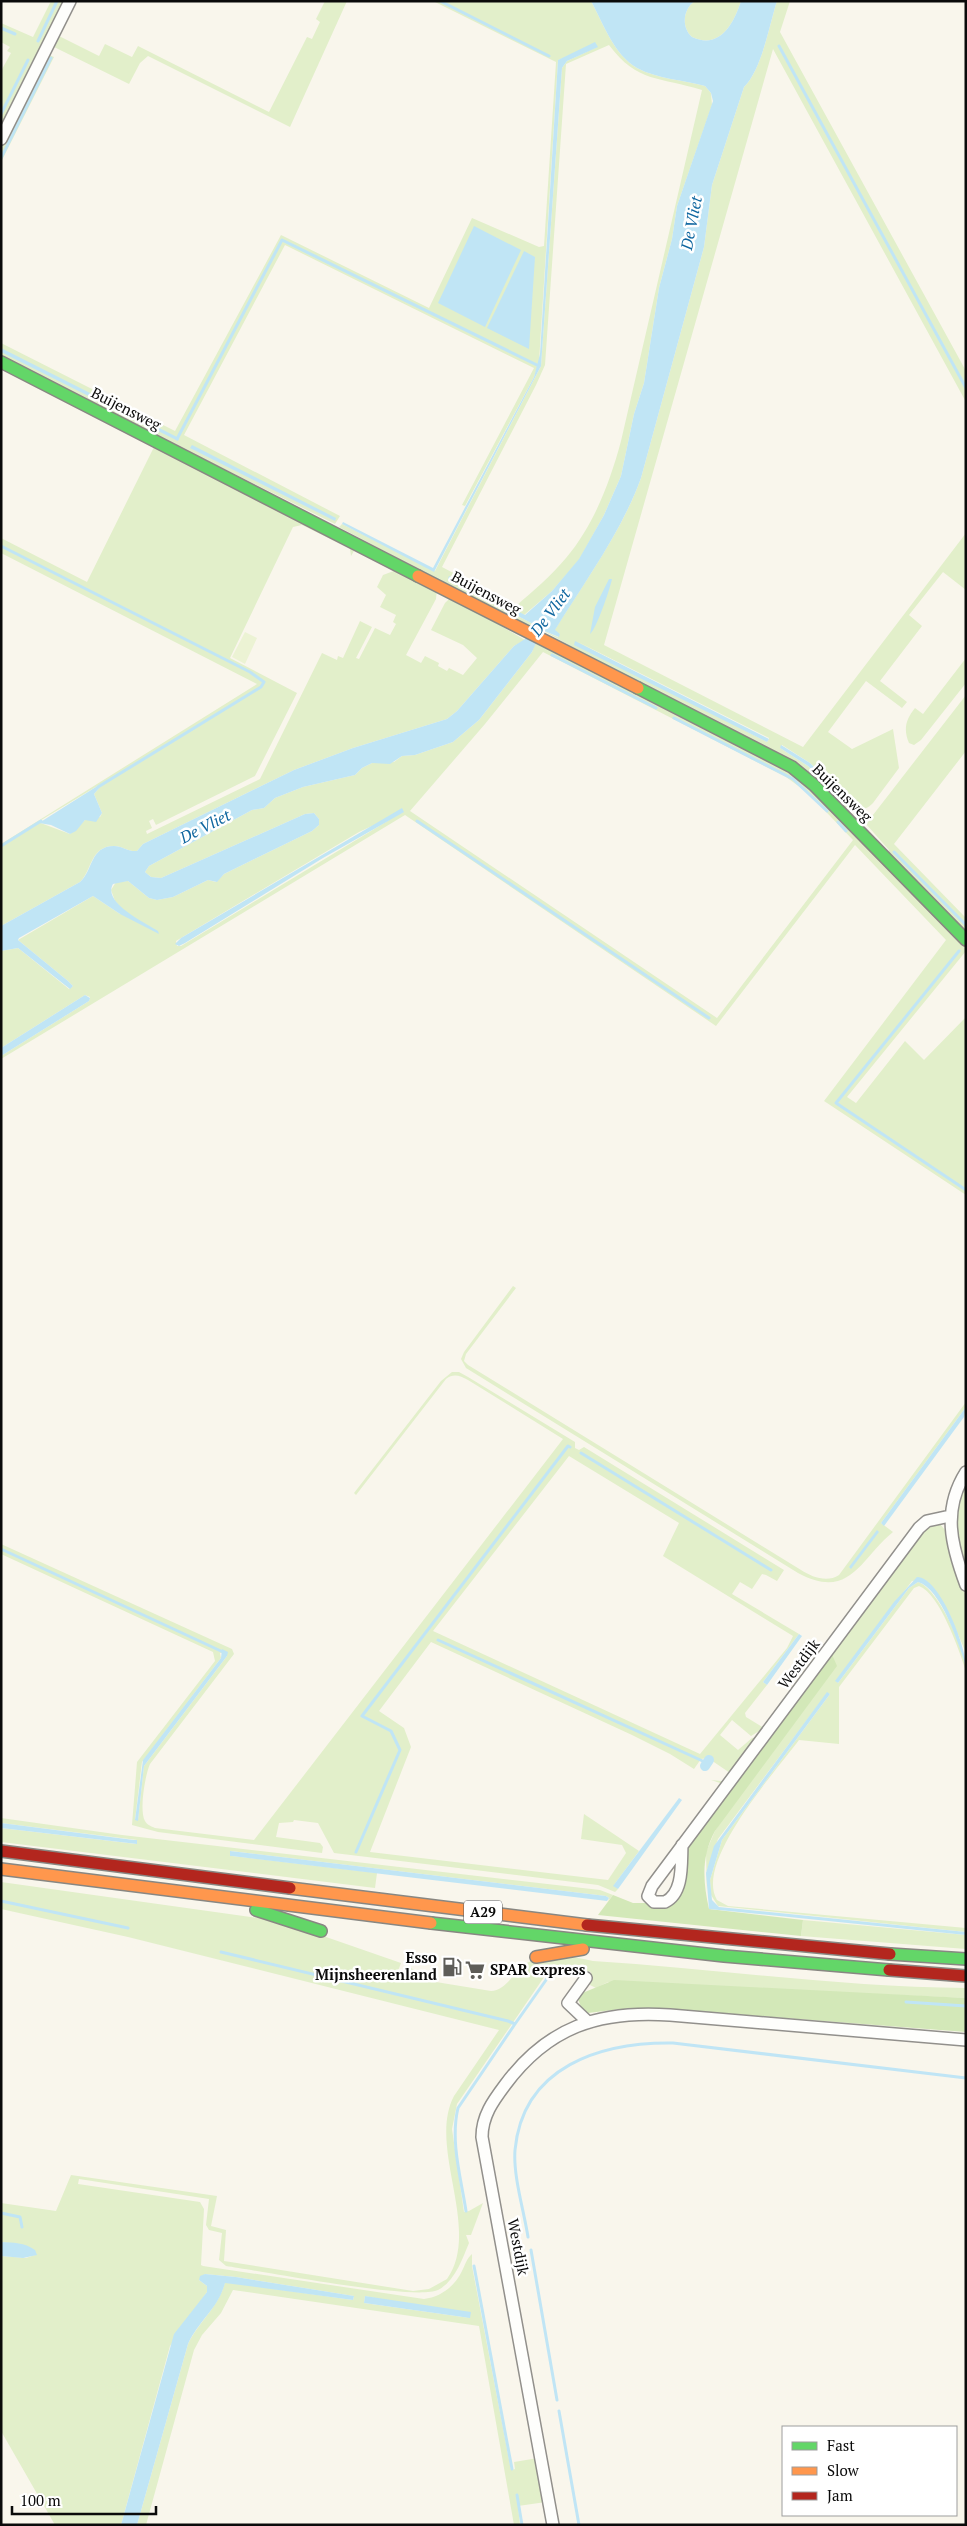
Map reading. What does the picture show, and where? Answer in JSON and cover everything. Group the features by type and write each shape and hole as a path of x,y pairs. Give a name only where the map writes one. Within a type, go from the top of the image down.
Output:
{"main road":[{"name":"Buijensweg","path":"1,362 797,771 814,785 966,940"},
{"name":"A29","path":"1,1851 623,1930 794,1947 966,1959"},
{"name":"A29","path":"1,1869 613,1945 764,1960 966,1976"},
{"name":"A29","path":"211,1895 321,1931"},
{"name":"A29","path":"536,1956 613,1945"}],"street":[{"path":"1,138 70,1"},
{"path":"966,1472 954,1495 950,1516 953,1546 966,1585"},
{"name":"Westdijk","path":"682,1845 680,1876 674,1894 665,1902 654,1902 648,1896 649,1890 682,1845 919,1528 927,1521 950,1516"},
{"path":"586,1978 568,2003 588,2022"},
{"name":"Westdijk","path":"553,2525 482,2131 484,2117 493,2101 528,2058 550,2039 588,2022 617,2015 656,2014 966,2040"}],"green space":[{"path":"51,1 65,1 1,128 1,71 11,53 7,51 10,47 1,42 1,23 33,37"},
{"path":"325,1 347,1 290,127 148,56 140,63 129,84 52,46 57,35 99,56 105,44 132,57 138,46 269,112 307,37 312,39 320,22 316,19"},
{"path":"433,1 591,1 610,38 629,62 653,75 705,86 711,93 712,105 677,206 672,239 659,288 644,383 634,414 621,476 604,515 579,560 552,591 524,615 450,576 448,579 533,624 531,629 339,527 342,524 435,571 541,366 562,68 567,61 597,47 558,60 539,362 534,377 465,506 462,505 534,368 285,245 184,435 340,516 335,524 1,358 1,343 175,431 281,235 429,308 472,218 539,247 544,246 556,62","holes":["609,45 619,57 640,73 702,90 621,441 612,472 600,503 576,545 554,571 516,606 442,567 545,365 566,64"]},
{"path":"695,1 741,1 734,18 724,32 710,40 702,40 692,37 688,33 685,23 686,13"},
{"path":"777,1 790,1 780,32 966,371 966,402 773,49 604,645 803,747 966,533 966,590 943,572 909,615 922,626 880,681 907,702 902,708 866,681 828,732 852,749 893,729 899,768 873,803 865,809 858,811 847,810 821,786 542,630 558,637 560,634 554,631 613,537 641,478 704,247 712,185 744,87 756,69 764,47","holes":["576,641 769,738 769,739 767,742","782,745 810,763 844,797 841,799 808,766 780,748"]},
{"path":"47,54 54,57 1,162 1,146"},
{"path":"155,445 354,551 351,556 350,549 302,525 293,527 230,658 297,693 255,776 156,825 153,819 149,821 152,828 146,831 147,834 260,779 322,653 337,660 338,656 343,658 360,621 372,627 356,658 359,659 375,628 390,635 396,624 393,622 396,615 380,607 386,595 377,587 383,575 399,569 437,589 436,599 406,655 421,663 425,656 439,663 438,666 447,671 449,668 463,675 477,658 463,645 431,630 445,603 451,597 525,640 514,646 457,711 447,719 353,748 294,770 143,844 137,851 117,846 106,847 96,854 80,882 1,926 1,844 257,684 1,553 1,538 87,582","holes":["99,785 100,787 94,794 102,813 100,817 85,820 70,834 38,822"]},
{"path":"245,632 257,638 245,664 232,657"},
{"path":"536,641 798,777 966,946 966,951 847,1097 856,1103 905,1041 924,1060 966,1017 966,1195 824,1101 946,940 855,845 716,1026 405,815 1,1059 1,1056 89,1001 90,997 85,995 1,1048 1,951 18,948 69,989 73,986 68,981 18,940 93,896 120,914 121,908 115,901 111,890 116,882 128,881 149,898 157,900 173,897 208,880 216,882 224,874 312,831 319,825 319,819 314,813 305,814 161,878 151,877 145,872 149,866 252,810 264,808 275,798 303,787 355,775 362,768 372,763 394,762 402,756 415,755 453,742 479,720 532,652","holes":["543,652 786,777 808,793 853,840 717,1018 410,811 485,724","404,811 181,946 177,946 176,941 359,832"]},
{"path":"966,658 966,683 921,740 914,745 909,743 906,729 912,712 915,708 923,714"},
{"path":"966,695 966,751 894,844 966,918 966,935 887,855 889,850 866,824"},
{"path":"513,1286 516,1288 466,1354 464,1361 468,1365 801,1570 820,1578 830,1579 839,1575 966,1402 966,1407 881,1523 893,1532 853,1573 842,1579 830,1582 816,1580 798,1573 466,1368 461,1359 464,1352"},
{"path":"452,1372 459,1372 575,1442 575,1448 579,1450 584,1447 784,1570 777,1581 762,1574 752,1589 740,1582 732,1594 799,1634 763,1682 767,1685 745,1713 746,1717 764,1728 751,1736 732,1720 720,1735 738,1750 752,1738 758,1737 725,1782 720,1783 711,1780 722,1781 730,1773 708,1758 701,1759 694,1769 670,1754 632,1735 431,1642 379,1711 404,1728 411,1747 370,1852 608,1880 626,1853 622,1845 581,1839 584,1814 639,1851 614,1885 618,1889 615,1892 598,1885 334,1853 318,1823 294,1820 293,1822 279,1823 276,1837 320,1843 323,1847 322,1853 158,1832 132,1825 137,1762 215,1661 213,1652 1,1554 1,1544 232,1649 234,1654 150,1764 143,1793 143,1816 147,1824 155,1828 254,1840 563,1439 468,1380 460,1376 452,1376 446,1379 356,1495 354,1493 441,1381","holes":["569,1456 679,1523 663,1556 793,1636 787,1648 700,1754 433,1631","227,1652 227,1656 144,1766 138,1820 135,1820 142,1762 221,1658 220,1653"]},
{"path":"966,1480 966,1573 957,1537 956,1515"},
{"path":"940,1524 945,1530 966,1597 966,1653 954,1625 925,1580 912,1581 836,1681 838,1683 909,1588 918,1582 926,1587 934,1596 950,1621 965,1662 966,1671 954,1637 941,1611 927,1591 919,1586 914,1588 839,1687 839,1744 799,1740 741,1817 717,1863 713,1883 717,1900 728,1906 966,1928 966,1932 718,1906 711,1895 710,1880 722,1840 830,1694 827,1693 718,1839 706,1872 706,1852 715,1831 830,1650 925,1526"},
{"path":"830,1650 837,1666 715,1831 707,1850 704,1869 709,1909 803,1920 801,1936 598,1915 613,1895 633,1903 668,1903 687,1847"},
{"path":"1,1818 122,1835 600,1890 613,1895 608,1901 609,1898 606,1896 231,1851 232,1856 377,1873 375,1888 1,1842 1,1828 136,1844 137,1840 1,1823"},
{"path":"1,1882 280,1921 401,1963 398,1971 407,1975 411,1968 436,1982 491,1991 502,1987 531,1961 546,1957 562,1956 593,1961 826,1981 966,1988 966,1998 608,1982 596,1988 590,1985 591,1972 553,1964 457,2104 452,2129 464,2212 483,2203 471,2235 466,2235 469,2243 457,2270 449,2281 438,2290 400,2292 370,2289 226,2266 219,2260 222,2233 209,2230 206,2225 209,2199 79,2179 78,2184 200,2202 204,2209 201,2265 203,2266 424,2299 436,2296 447,2290 459,2276 472,2254 472,2266 511,2470 515,2469 514,2462 538,2458 546,2502 518,2506 520,2525 514,2525 479,2326 233,2290 221,2313 202,2335 194,2350 146,2525 137,2525 188,2344 214,2307 225,2282 353,2300 354,2296 236,2277 205,2274 199,2280 207,2286 207,2292 170,2346 121,2525 55,2525 1,2431 1,2256 26,2258 35,2255 15,2244 1,2242 1,2203 56,2211 71,2175 217,2196 211,2226 226,2230 224,2261 413,2291 429,2289 447,2279 456,2259 459,2236 446,2139 447,2116 454,2096 499,2030 128,1937 1,1909","holes":["365,2296 470,2318 364,2303"]},
{"path":"803,1920 966,1935 966,1949 801,1936"},
{"path":"614,1980 966,1998 966,2032 668,2009 621,2009 588,2013 581,2007 578,1999 580,1994"}],"water":[{"name":"De Vliet","path":"591,1 695,1 686,13 686,28 692,37 710,40 718,37 730,25 741,1 777,1 764,47 756,69 744,87 712,185 704,247 641,478 613,537 555,630 560,634 559,637 542,630 532,652 479,720 453,742 415,755 402,756 390,764 372,763 362,768 355,775 303,787 275,798 264,808 252,810 149,866 145,872 151,877 161,878 305,814 314,813 319,819 319,825 312,831 224,874 217,882 208,880 173,897 157,900 149,898 128,881 113,884 111,891 119,905 158,931 159,934 120,914 93,896 19,938 18,940 73,986 70,989 18,948 1,951 1,926 80,882 100,850 114,846 137,851 143,844 294,770 353,748 447,719 457,711 514,646 525,639 533,624 448,579 449,576 525,615 552,591 579,559 604,515 621,476 634,414 644,383 659,288 672,239 677,206 713,101 711,93 705,86 653,75 629,62 610,38"},
{"path":"595,42 598,47 567,61 562,68 541,366 434,572 342,524 343,522 433,568 534,377 540,354 558,60"},
{"path":"474,226 521,250 485,327 438,303"},
{"path":"524,251 535,257 529,349 487,328"},
{"path":"1,348 179,438 178,441 1,352"},
{"path":"192,445 336,518 335,521 190,448"},
{"path":"609,579 612,579 606,600 596,625 590,634 595,607"},
{"path":"575,641 769,739 767,742 574,645"},
{"path":"781,745 810,763 844,797 841,799 808,766 780,748"},
{"path":"99,785 101,786 94,794 102,813 96,822 85,820 76,831 70,834 51,825 39,823"},
{"path":"402,808 404,812 323,858 185,943 179,946 175,944 181,938"},
{"path":"85,995 90,998 89,1001 1,1056 1,1048"},
{"path":"966,1407 964,1417 884,1526 881,1523"},
{"path":"877,1530 879,1532 851,1569 849,1567"},
{"path":"917,1577 926,1580 943,1600 957,1629 966,1666 942,1606 927,1587 918,1582 909,1588 838,1683 835,1681 894,1602"},
{"path":"799,1634 802,1636 767,1685 763,1682"},
{"path":"222,1649 228,1652 227,1656 144,1766 138,1821 135,1820 143,1760 221,1658"},
{"path":"827,1692 830,1694 722,1840 710,1880 712,1900 719,1907 966,1932 966,1935 709,1909 706,1873 714,1846"},
{"path":"679,1798 682,1800 618,1889 613,1886"},
{"path":"1,1823 137,1840 137,1844 1,1828"},
{"path":"230,1851 606,1896 609,1898 607,1901 230,1856"},
{"path":"1,2242 19,2243 35,2250 37,2255 23,2258 1,2256"},
{"path":"205,2274 236,2277 354,2296 353,2300 225,2283 218,2300 197,2328 188,2344 137,2525 121,2525 174,2334 207,2292 207,2286 199,2280 200,2276"},
{"path":"365,2296 471,2312 470,2318 364,2303"}],"waterway":[{"path":"38,41 57,1"},
{"path":"440,1 549,56"},
{"path":"1,28 15,34"},
{"path":"779,46 966,388"},
{"path":"1,158 51,58"},
{"path":"1,114 28,60"},
{"path":"177,439 282,240 539,366"},
{"path":"1,546 250,672 264,682 261,687 98,787"},
{"path":"552,655 656,708"},
{"path":"674,718 793,779 827,811"},
{"path":"1,846 41,821"},
{"path":"417,821 709,1018"},
{"path":"838,822 846,831"},
{"path":"894,852 966,925"},
{"path":"959,951 836,1103 966,1190"},
{"path":"356,1852 400,1750 391,1731 362,1716 568,1446 570,1447"},
{"path":"581,1453 771,1570"},
{"path":"1,1549 223,1652"},
{"path":"438,1640 707,1763"},
{"path":"705,1766 709,1760"},
{"path":"1,1901 128,1928"},
{"path":"221,1952 515,2024 458,2108 455,2133 456,2146 466,2211"},
{"path":"515,2024 551,1973"},
{"path":"906,2002 966,2006"},
{"path":"528,2237 517,2182 515,2160 515,2150 521,2121 533,2098 550,2079 570,2065 593,2054 619,2047 673,2043 966,2078"},
{"path":"1,2213 20,2217 22,2227"},
{"path":"531,2250 557,2400"},
{"path":"474,2266 512,2469"},
{"path":"559,2411 579,2525"},
{"path":"517,2495 522,2525"}],"traffic: fast":[{"path":"1,362 418,576"},
{"path":"638,688 792,767 814,785 966,940"},
{"path":"256,1910 321,1931"},
{"path":"431,1923 724,1956 889,1970"},
{"path":"890,1954 966,1959"}],"traffic: slow":[{"path":"418,576 638,688"},
{"path":"1,1869 431,1923"},
{"path":"290,1888 587,1925"},
{"path":"536,1957 583,1949"}],"traffic: jam":[{"path":"1,1851 290,1888"},
{"path":"587,1925 890,1954"},
{"path":"889,1970 966,1976"}],"place":[{"name":"Esso Mijnsheerenland","path":"452,1967"},
{"name":"SPAR express","path":"475,1970"}]}
